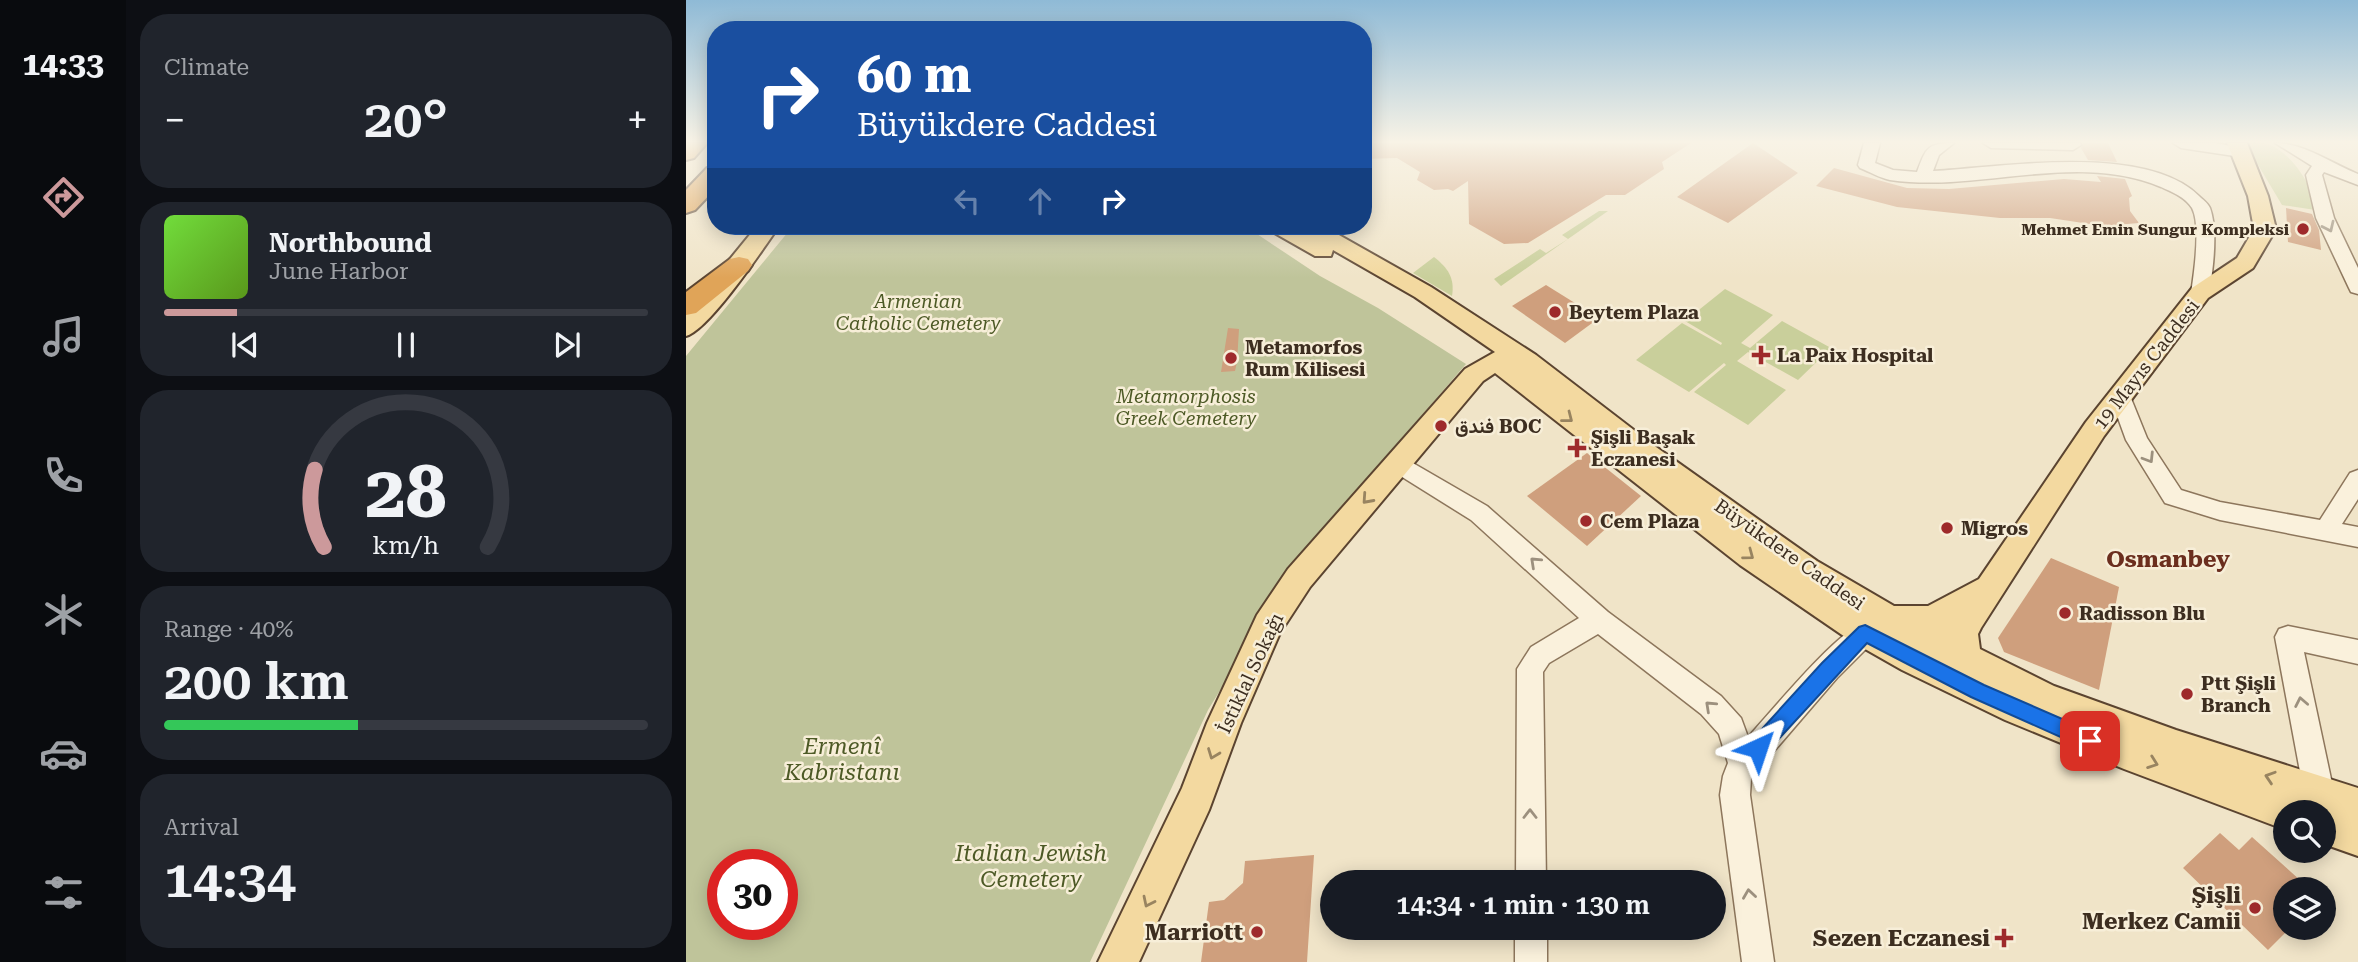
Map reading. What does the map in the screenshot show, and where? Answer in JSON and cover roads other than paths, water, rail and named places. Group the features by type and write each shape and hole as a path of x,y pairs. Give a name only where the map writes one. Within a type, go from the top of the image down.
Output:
{"highway":[{"path":"686,205 702,188"},
{"path":"686,306 739,265"}],"main road":[{"name":"19 Mayıs Caddesi","path":"1965,659 1962,632 1988,587 2120,396 2200,293 2245,263 2265,229 2255,188"},
{"path":"686,328 761,235"},
{"name":"Büyükdere Caddesi","path":"1294,235 1408,302 1496,360 1656,487 1789,585 1877,626 1965,659 2070,708 2176,747 2300,800"},
{"name":"Büyükdere Caddesi","path":"1324,235 1423,292 1541,371 1646,454 1806,570 1877,626 1961,683 2065,732 2273,807"},
{"path":"1496,360 1512,359 1541,371"},
{"name":"İstiklal Sokağı","path":"1118,962 1196,797 1224,723 1268,625 1299,578 1474,375 1496,360"},
{"name":"19 Mayıs Caddesi","path":"1877,626 1932,620 1961,606 1988,587"},
{"name":"Büyükdere Caddesi","path":"2336,808 2358,806"},
{"name":"Büyükdere Caddesi","path":"2336,821 2358,838"}],"street":[{"path":"2178,188 2202,208 2206,258 2200,293"},
{"path":"2317,188 2325,218 2358,288"},
{"path":"2120,396 2137,440 2173,497 2220,511 2358,537"},
{"path":"1399,464 1479,513 1599,620 1711,705 1731,727 1743,764"},
{"path":"2326,531 2358,479"},
{"path":"1531,870 1530,669 1540,655 1599,620"},
{"path":"1758,962 1735,795 1737,776 1743,764 1828,669 1877,626"},
{"path":"2319,800 2288,637 2358,652"},
{"path":"1531,940 1531,962"}],"place":[{"name":"Mehmet Emin Sungur Kompleksi","path":"2303,229"},
{"name":"Beytem Plaza","path":"1555,312"},
{"name":"La Paix Hospital","path":"1761,355"},
{"name":"Metamorfos Rum Kilisesi","path":"1231,358"},
{"name":"فندق BOC","path":"1441,426"},
{"name":"Şişli Başak Eczanesi","path":"1577,448"},
{"name":"Cem Plaza","path":"1586,521"},
{"name":"Migros","path":"1947,528"},
{"name":"Radisson Blu","path":"2065,613"},
{"name":"Ptt Şişli Branch","path":"2187,694"},
{"name":"Şişli Merkez Camii","path":"2255,908"},
{"name":"Marriott","path":"1257,932"},
{"name":"Sezen Eczanesi","path":"2004,938"}],"district":[{"name":"Osmanbey","path":"2168,559"}],"park label":[{"name":"Armenian Catholic Cemetery","path":"918,312"},
{"name":"Metamorphosis Greek Cemetery","path":"1186,407"},
{"name":"Ermenî Kabristanı","path":"842,759"},
{"name":"Italian Jewish Cemetery","path":"1031,866"}]}
